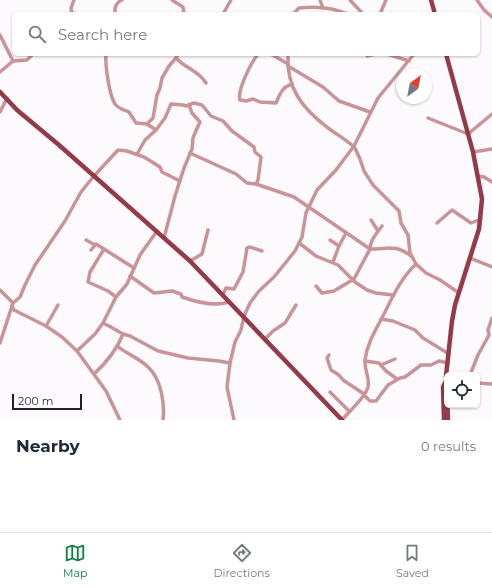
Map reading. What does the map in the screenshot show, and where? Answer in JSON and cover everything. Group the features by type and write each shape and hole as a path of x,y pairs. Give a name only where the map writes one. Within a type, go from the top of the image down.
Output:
{"main road":[{"path":"431,0 434,12"},
{"path":"447,372 452,321 481,219 482,199 473,152 451,71 452,64 449,56"},
{"path":"0,92 17,110 59,145 190,261 342,420"},
{"path":"444,385 444,420"},
{"path":"448,408 448,420"}],"street":[{"path":"72,12 71,8 74,0"},
{"path":"115,12 115,7 122,0"},
{"path":"174,0 183,7 184,12"},
{"path":"225,12 231,0"},
{"path":"320,0 323,8"},
{"path":"350,0 361,12"},
{"path":"381,12 386,0"},
{"path":"477,0 484,10 492,17"},
{"path":"295,12 299,8 332,8 343,12"},
{"path":"0,35 12,61"},
{"path":"0,72 12,61 27,60 31,56"},
{"path":"106,56 110,88 115,104 129,112 136,123 147,124 156,130"},
{"path":"147,124 152,118 162,78 177,56 181,63 200,74 206,83"},
{"path":"257,56 243,84 239,95 240,100 246,101 253,99 260,102 276,103 285,86 292,84"},
{"path":"274,56 323,87 339,101 370,112"},
{"path":"288,56 288,65 294,92 305,108 328,128 353,146 373,185 399,212 401,223 408,235 410,253 416,264 426,273 440,280 459,293"},
{"path":"393,56 409,61"},
{"path":"403,68 413,56"},
{"path":"234,420 227,387 230,363 235,342 241,330 244,316 253,299 274,277 295,251 299,243 304,221 317,190 336,170 353,146 370,112 383,91 396,77"},
{"path":"0,112 7,98"},
{"path":"137,154 146,140 156,130 171,104 186,106 194,103 202,105 211,116 223,121 232,131 254,147 255,152 261,157 258,180 256,184"},
{"path":"164,238 180,181 192,148 193,138 200,122 192,112 189,105"},
{"path":"428,118 468,134 492,114"},
{"path":"473,152 492,149"},
{"path":"0,343 12,308 20,297 35,265 65,221 81,192 118,150 144,157 160,167 162,172 180,181"},
{"path":"190,153 236,174 248,184 256,184 294,197 370,249 392,247 404,250 412,257"},
{"path":"478,176 484,177 492,182"},
{"path":"436,223 452,210 471,223 481,219"},
{"path":"371,220 378,232"},
{"path":"316,286 322,293 326,293 334,291 354,280 370,249 372,240 382,226"},
{"path":"190,261 202,254 208,230"},
{"path":"77,351 95,334 103,323 116,297 127,284 140,255 157,232"},
{"path":"333,262 346,233"},
{"path":"86,240 94,245 96,244 134,268"},
{"path":"330,240 339,246"},
{"path":"299,243 316,256 338,265 367,290 376,293 393,295"},
{"path":"91,250 94,245"},
{"path":"223,295 226,288 234,289 243,272 247,248 250,247 262,251"},
{"path":"104,250 90,272 88,282 108,291 116,297"},
{"path":"470,258 492,267"},
{"path":"342,420 364,395 368,386 364,366 367,350 375,330 393,295 409,271 416,264"},
{"path":"130,276 154,293 172,291 181,294 182,298 212,304 224,304 230,302"},
{"path":"0,290 12,308 46,326 62,337 77,351 106,391 120,420"},
{"path":"46,326 58,305"},
{"path":"265,339 273,330 285,323 296,305"},
{"path":"471,372 488,335 492,318"},
{"path":"382,319 393,321 415,330 423,338 449,354"},
{"path":"103,323 158,351 188,358 230,363"},
{"path":"94,374 117,346 122,334"},
{"path":"117,346 148,367 154,376 163,399 163,420"},
{"path":"329,355 327,358 331,370 370,401 376,401 388,385 405,377 421,365 431,365 439,361 448,363"},
{"path":"381,365 395,359"},
{"path":"365,361 376,362 397,380"},
{"path":"480,382 492,384"},
{"path":"330,392 349,411"}]}
